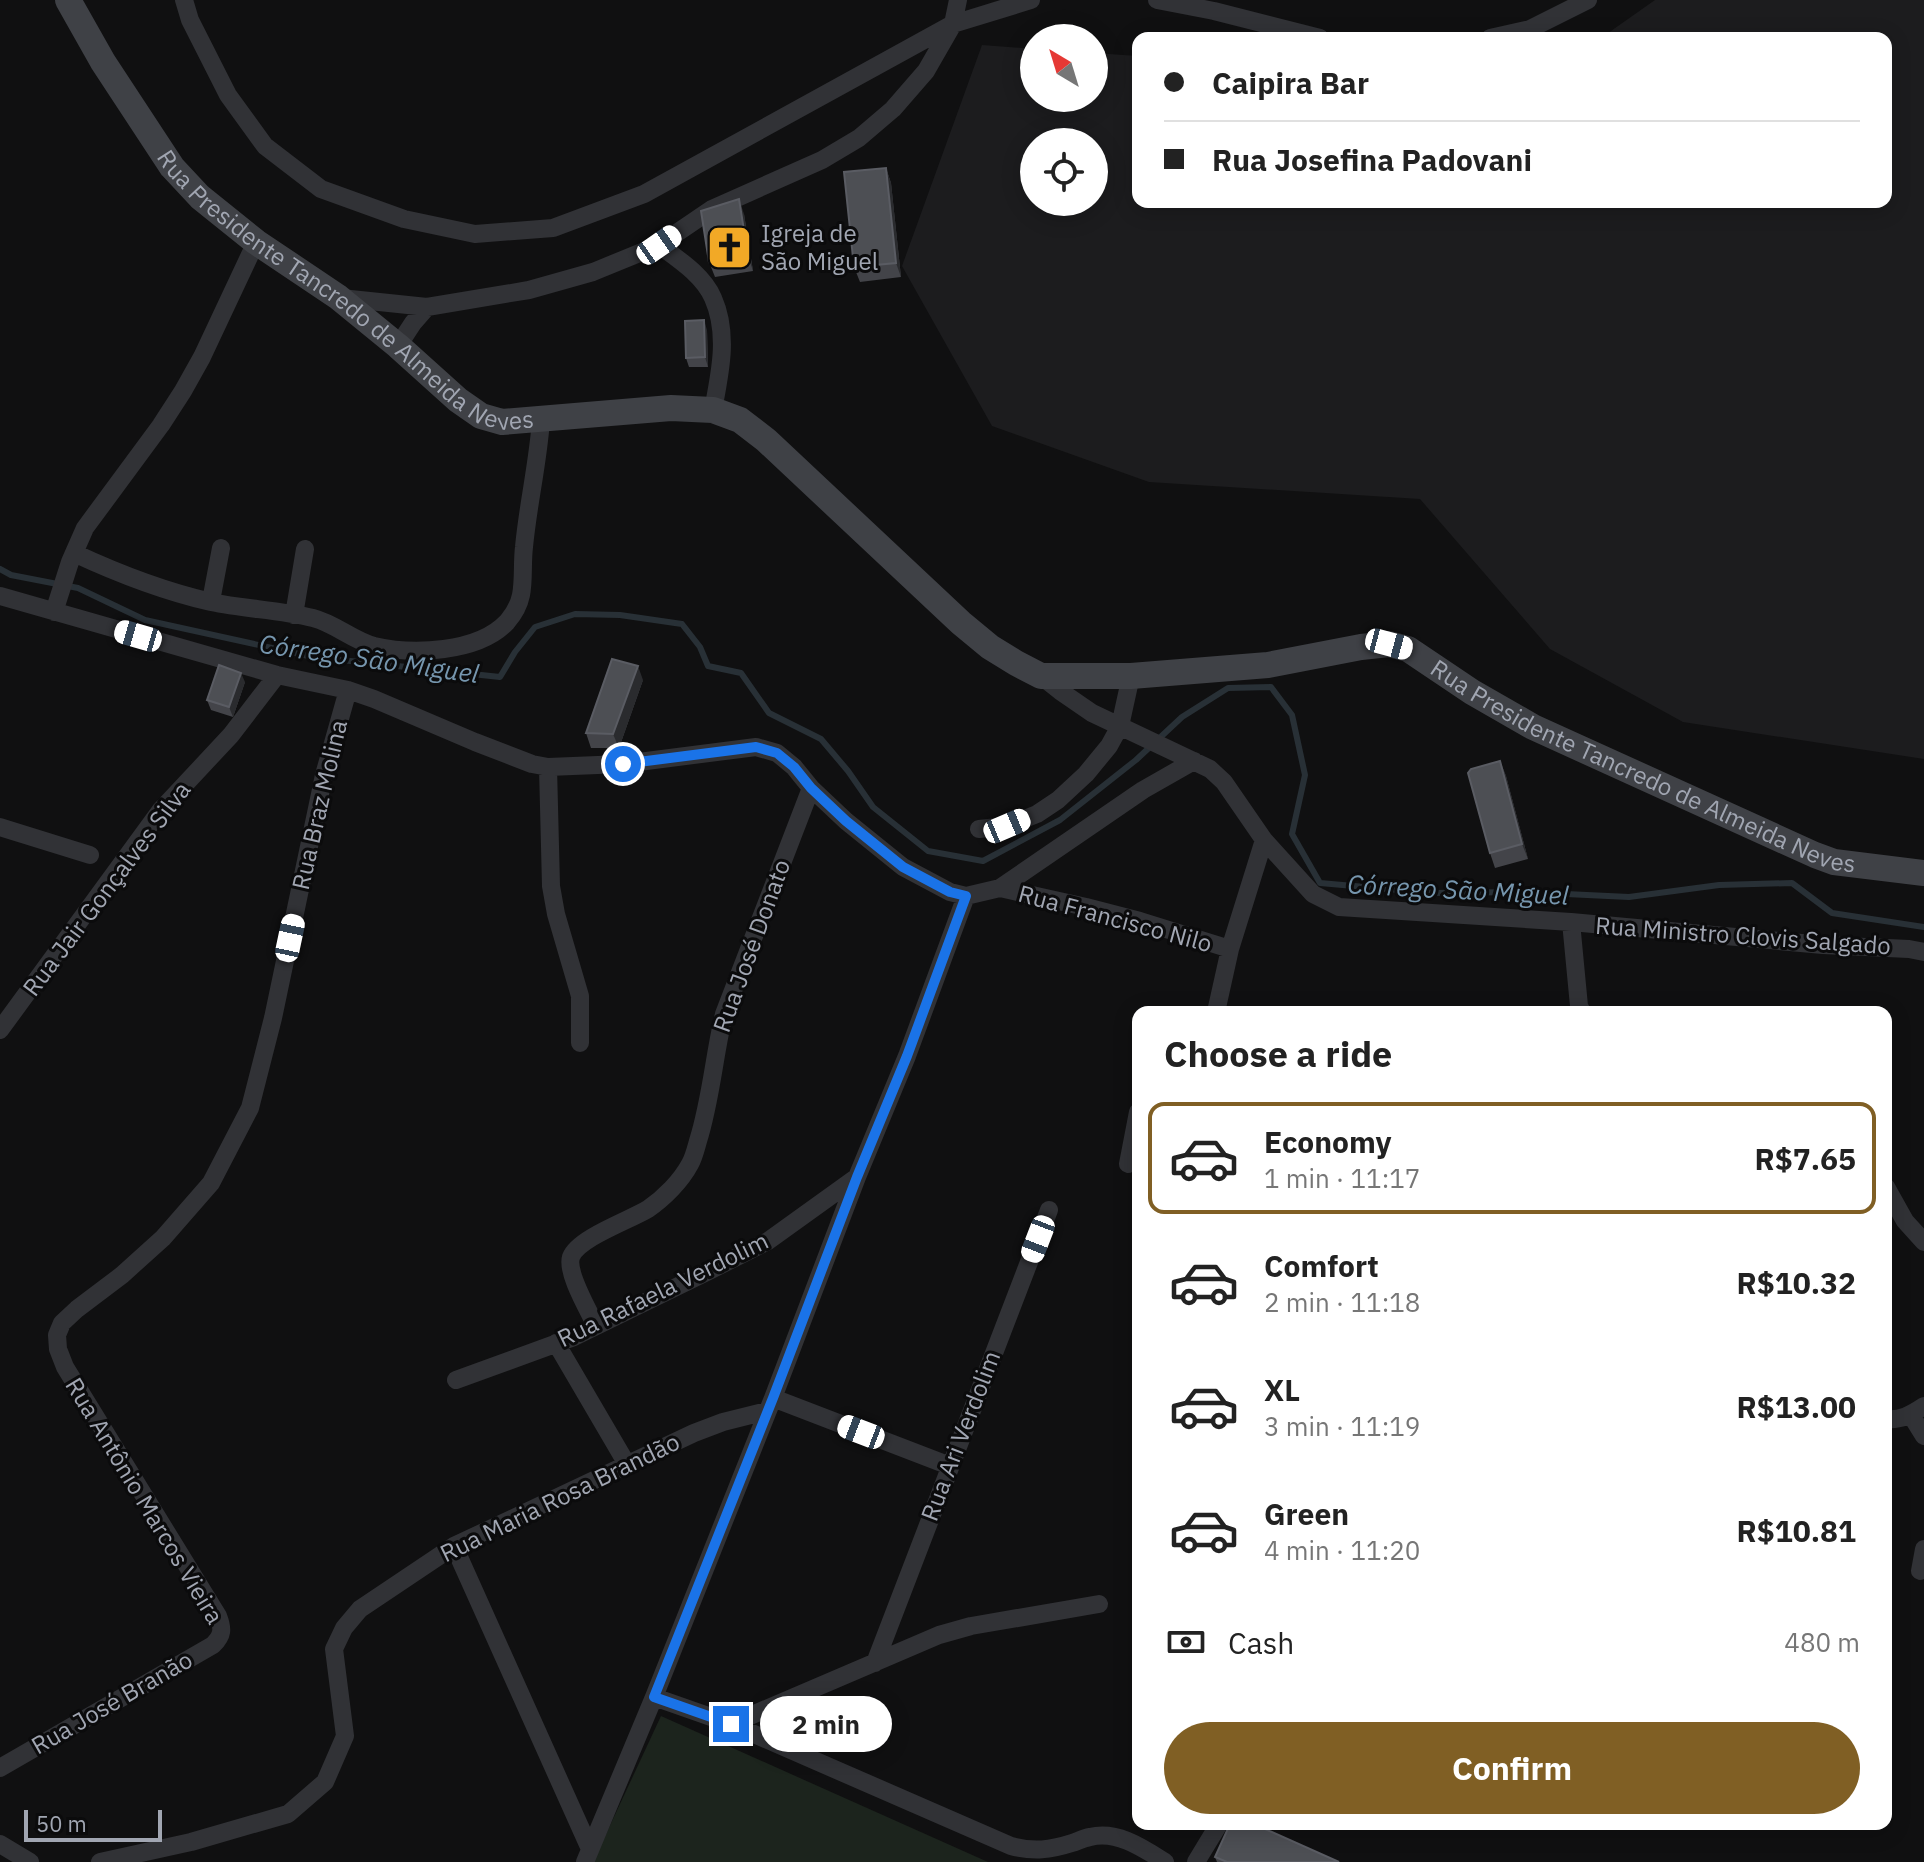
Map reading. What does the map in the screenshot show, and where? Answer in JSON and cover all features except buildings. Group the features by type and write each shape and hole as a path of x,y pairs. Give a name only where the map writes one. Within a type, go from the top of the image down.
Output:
{"main road":[{"name":"Rua Presidente Tancredo de Almeida Neves","path":"68,0 103,62 172,167 200,197 256,242 338,297 458,400 481,416 502,422 671,408 713,410 740,420 766,440 961,623 990,647 1041,676 1131,676 1268,665 1389,644 1408,649 1472,692 1533,727 1815,855 1834,862 1924,873"}],"street":[{"path":"184,0 190,20 228,95 265,146 321,189 404,219 475,234 553,228 644,194 953,24 1031,0"},
{"path":"338,297 427,307 529,290 593,272 659,245 712,209 822,160 859,138 893,109 926,71 953,24 958,0"},
{"path":"1157,0 1296,32"},
{"path":"1517,32 1530,29 1588,0"},
{"path":"56,606 85,528 183,391 256,242"},
{"path":"659,245 683,262 713,296 721,328 722,360 713,410"},
{"path":"398,346 427,307"},
{"path":"72,558 161,589 331,624 373,646 420,652 484,639 506,623 521,595 523,548 539,455 541,420"},
{"path":"211,601 221,548"},
{"path":"294,615 305,549"},
{"path":"0,596 56,606 277,675 348,690 532,764 548,767 623,764 756,747 777,753 846,821 903,867 950,892 966,896 1000,888 1188,758"},
{"name":"Rua Jair Gonçalves Silva","path":"0,1030 160,811 231,735 277,675"},
{"name":"Rua Presidente Tancredo de Almeida Neves","path":"1041,676 1092,713 1188,758"},
{"path":"979,829 1007,826 1037,814 1058,800 1086,774 1125,729 1131,676"},
{"name":"Rua Braz Molina","path":"65,1367 58,1349 57,1335 62,1323 163,1238 211,1183 250,1108 273,1018 324,775 348,690"},
{"name":"Rua Ministro Clovis Salgado","path":"1188,758 1210,769 1224,782 1264,840 1313,894 1339,907 1571,922 1924,952"},
{"path":"548,767 551,886 580,996 580,1043"},
{"name":"Rua José Donato","path":"596,1326 573,1275 572,1254 582,1244 648,1209 669,1192 691,1163 706,1116 724,1014 811,788"},
{"path":"0,827 90,855"},
{"path":"1218,1006 1230,949 1264,840"},
{"name":"Rua Francisco Nilo","path":"1000,888 1140,921 1230,949"},
{"path":"588,1856 770,1404 907,1056 966,896"},
{"path":"1571,922 1579,1006"},
{"path":"1128,1164 1132,1143"},
{"name":"Rua Rafaela Verdolim","path":"456,1380 574,1337 768,1241 857,1177"},
{"path":"1892,1198 1905,1221 1924,1242"},
{"name":"Rua Ari Verdolim","path":"875,1663 1049,1210"},
{"path":"556,1343 628,1466"},
{"name":"Rua Antônio Marcos Vieira","path":"65,1367 218,1616 221,1634"},
{"path":"770,1404 950,1466"},
{"name":"Rua Maria Rosa Brandão","path":"100,1862 191,1842 288,1814 325,1782 345,1736 334,1649 344,1628 360,1609 454,1546 694,1433 770,1404"},
{"path":"1892,1420 1917,1411 1924,1436"},
{"path":"454,1546 588,1856"},
{"path":"1920,1571 1924,1549"},
{"path":"731,1724 939,1635 971,1626 1099,1604"},
{"name":"Rua José Branão","path":"0,1768 213,1645 221,1634"},
{"path":"654,1697 731,1724 1011,1846 1047,1851 1090,1836 1108,1835 1139,1845 1165,1862"},
{"path":"1196,1862 1215,1830"},
{"path":"0,1844 30,1862"}],"shaded area":[{"path":"1655,0 1924,0 1924,759 1683,722 1550,649 1420,499 1149,482 992,426 902,266 982,45 1020,48 1020,112 1108,112 1108,54 1132,56 1132,208 1892,208 1892,32 1610,32"},
{"path":"661,1716 988,1862 593,1862"}],"waterway":[{"name":"Córrego São Miguel","path":"0,569 11,575 78,588 145,620 313,657 500,677 535,627 575,614 620,615 682,624 700,647 708,666 741,673 769,713 821,739 873,807 928,851 983,861 1060,820 1136,760 1182,717 1228,688 1271,687 1292,715 1305,775 1292,834 1320,883 1433,893 1522,892 1629,897 1719,885 1792,883 1832,913 1924,927"}],"place":[{"name":"Igreja de São Miguel","path":"730,248"}],"route":[{"path":"623,764 756,747 777,753 846,821 903,867 950,892 966,896 907,1056 654,1697 731,1724"}]}
